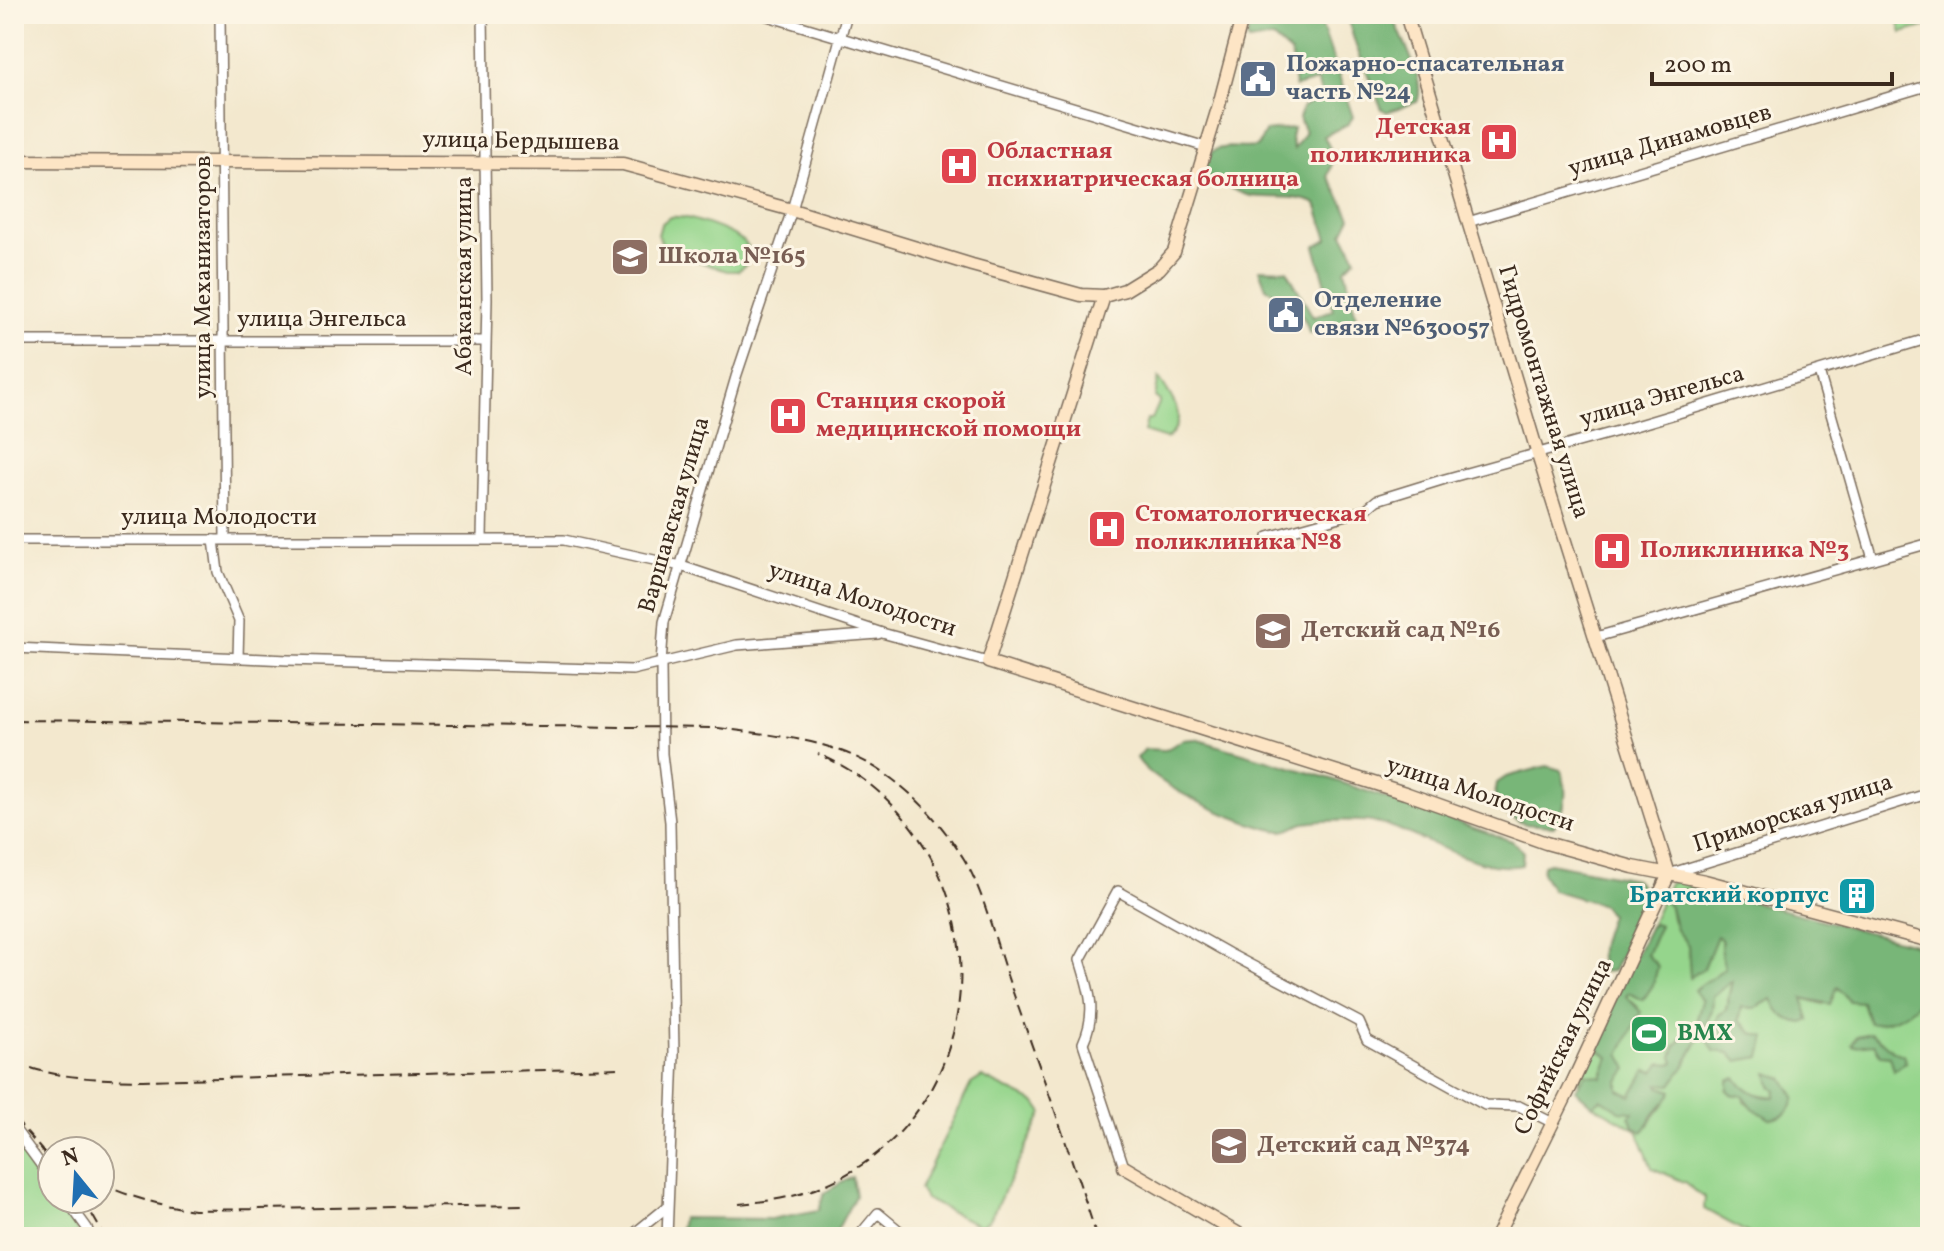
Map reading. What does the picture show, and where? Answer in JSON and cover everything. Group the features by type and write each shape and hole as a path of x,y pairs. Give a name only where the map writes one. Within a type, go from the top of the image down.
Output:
{"street":[{"name":"улица Механизаторов","path":"220,14 224,340 218,572 239,621 238,657"},
{"name":"Абаканская улица","path":"482,538 485,341 483,14"},
{"path":"761,14 1206,147"},
{"name":"Варшавская улица","path":"667,1237 674,1028 670,822 662,754 664,622 736,377 792,210 847,14"},
{"path":"988,662 1104,296 1125,290 1144,279 1159,269 1174,252 1243,14"},
{"name":"Гидромонтажная улица","path":"1406,14 1538,454 1669,874"},
{"name":"улица Динамовцев","path":"1468,222 1930,85"},
{"name":"улица Бердышева","path":"14,161 623,164 1081,295 1104,296"},
{"name":"улица Энгельса","path":"1268,537 1365,510 1377,500 1930,338"},
{"name":"улица Энгельса","path":"14,341 485,341"},
{"path":"1819,372 1873,559"},
{"name":"улица Молодости","path":"14,540 564,540 681,566 882,633 988,662 1405,793 1546,843 1705,881 1930,941"},
{"path":"1596,637 1930,543"},
{"path":"14,648 632,670 737,645 882,633"},
{"name":"Приморская улица","path":"1669,874 1930,793"},
{"name":"Софийская улица","path":"1496,1237 1553,1123 1669,874"},
{"path":"1244,1237 1124,1167 1083,1043 1092,1023 1089,988 1080,960 1118,891 1359,1022 1367,1040 1485,1105 1519,1106 1553,1123"},
{"path":"14,1128 36,1158"},
{"path":"630,1237 667,1207"},
{"path":"858,1237 878,1213 907,1237"},
{"path":"78,1215 90,1237"}],"green space":[{"path":"1251,14 1322,14 1322,26 1353,117 1348,124 1324,136 1334,157 1328,176 1351,217 1343,233 1356,258 1345,269 1356,317 1342,325 1309,333 1299,311 1266,288 1259,269 1287,270 1313,317 1333,310 1315,246 1328,239 1316,204 1293,198 1251,196 1203,174 1209,154 1222,148 1257,147 1266,131 1293,128 1291,138 1294,149 1305,132 1299,118 1303,107 1322,96 1317,81 1295,87 1291,54 1273,38 1248,42"},
{"path":"1346,14 1392,14 1416,71 1417,102 1387,112 1382,109"},
{"path":"1896,14 1930,14 1930,25 1902,33"},
{"path":"670,217 700,222 736,237 749,248 747,264 738,271 727,271 665,250 658,235 661,224"},
{"path":"1159,378 1174,402 1178,417 1173,432 1166,439 1144,432 1147,419 1152,419 1160,401 1155,397"},
{"path":"1195,739 1328,778 1512,841 1523,851 1522,865 1489,864 1471,859 1375,822 1312,822 1284,831 1266,828 1225,814 1181,793 1162,781 1137,758 1145,749 1165,750 1183,740"},
{"path":"1547,766 1561,770 1565,785 1564,806 1554,826 1524,824 1499,810 1495,795 1497,783 1506,777"},
{"path":"1549,863 1635,879 1641,887 1645,904 1613,971 1603,972 1600,957 1610,915 1603,905 1552,890 1542,873 1543,865"},
{"path":"1677,881 1700,888 1675,890 1670,907 1676,929 1688,945 1691,976 1717,936 1722,940 1721,953 1726,969 1710,984 1704,997 1697,1019 1704,1025 1712,1010 1713,996 1732,979 1726,1010 1708,1040 1766,1038 1752,1033 1739,1020 1742,1007 1755,1008 1772,999 1809,1020 1802,998 1823,1004 1837,986 1862,1002 1869,1023 1930,981 1930,1237 1755,1237 1704,1209 1705,1197 1687,1183 1652,1168 1637,1130 1593,1105 1600,1099 1634,1112 1649,1125 1671,1091 1657,1084 1684,1067 1700,1038 1697,1032 1688,1030 1675,1047 1674,1062 1655,1072 1646,1070 1631,1097 1619,1090 1620,1054 1638,1007 1626,996 1651,961 1647,955 1649,928 1669,883","holes":["1783,1078 1788,1088 1770,1119 1745,1101 1743,1095 1734,1096 1728,1090 1776,1097"]},
{"path":"1700,888 1913,944 1930,960 1930,981 1913,1008 1882,1022 1869,1023 1862,1002 1849,1001 1837,987 1830,1004 1803,998 1809,1020 1804,1023 1784,1017 1772,999 1755,1008 1742,1007 1739,1020 1752,1033 1766,1037 1761,1057 1737,1061 1730,1053 1714,1051 1708,1040 1719,1015 1726,1010 1732,981 1713,996 1712,1010 1705,1026 1697,1019 1702,1001 1694,990 1725,968 1722,940 1717,936 1704,968 1690,977 1688,945 1676,930 1670,907 1664,901 1675,890"},
{"path":"1654,923 1660,925 1647,955 1658,966 1653,985 1643,1000 1629,993 1626,996 1641,1012 1620,1054 1628,1069 1618,1082 1619,1090 1631,1096 1646,1070 1655,1072 1661,1063 1674,1062 1675,1047 1689,1030 1697,1032 1700,1037 1671,1085 1658,1084 1672,1091 1642,1132 1633,1126 1630,1117 1634,1112 1620,1111 1601,1099 1593,1105 1575,1090 1586,1074 1602,1077 1609,1057 1601,1051 1589,1049"},
{"path":"1870,1033 1903,1055 1906,1063 1894,1070 1890,1056 1880,1055 1874,1044 1852,1044 1857,1036"},
{"path":"1589,1049 1601,1051 1609,1057 1601,1077 1578,1082"},
{"path":"1768,1073 1783,1078 1795,1097 1787,1113 1770,1119 1753,1108 1743,1095 1734,1096 1728,1090 1728,1081 1736,1078 1753,1092 1775,1097 1776,1090 1771,1086"},
{"path":"982,1077 1036,1103 1043,1113 990,1219 980,1226 925,1199 919,1189 971,1084"},
{"path":"14,1140 36,1175 36,1215 67,1215 80,1237 14,1237"},
{"path":"852,1177 855,1196 835,1234 826,1237 679,1237 682,1218 771,1219 819,1210 824,1193"}],"railway":[{"path":"14,720 718,728 816,743 853,756 885,774 923,806 964,859 984,904 1097,1237"},
{"path":"739,1204 792,1196 822,1186 867,1161 903,1128 931,1089 950,1045 959,997 959,949 949,900 929,854 907,822 882,795 852,772 818,754"},
{"path":"14,1062 61,1075 143,1080 622,1068"},
{"path":"14,1118 36,1143"},
{"path":"116,1190 194,1210 526,1205"},
{"path":"92,1215 105,1237"}],"place":[{"name":"Пожарно-спасательная часть №24","path":"1258,79"},
{"name":"Детская поликлиника","path":"1499,142"},
{"name":"Областная психиатрическая болница","path":"959,166"},
{"name":"Школа №165","path":"630,257"},
{"name":"Отделение связи №630057","path":"1286,315"},
{"name":"Станция скорой медицинской помощи","path":"788,416"},
{"name":"Стоматологическая поликлиника №8","path":"1107,529"},
{"name":"Поликлиника №3","path":"1612,551"},
{"name":"Детский сад №16","path":"1273,631"},
{"name":"Братский корпус","path":"1857,896"},
{"name":"BMX","path":"1649,1034"},
{"name":"Детский сад №374","path":"1229,1146"}]}
